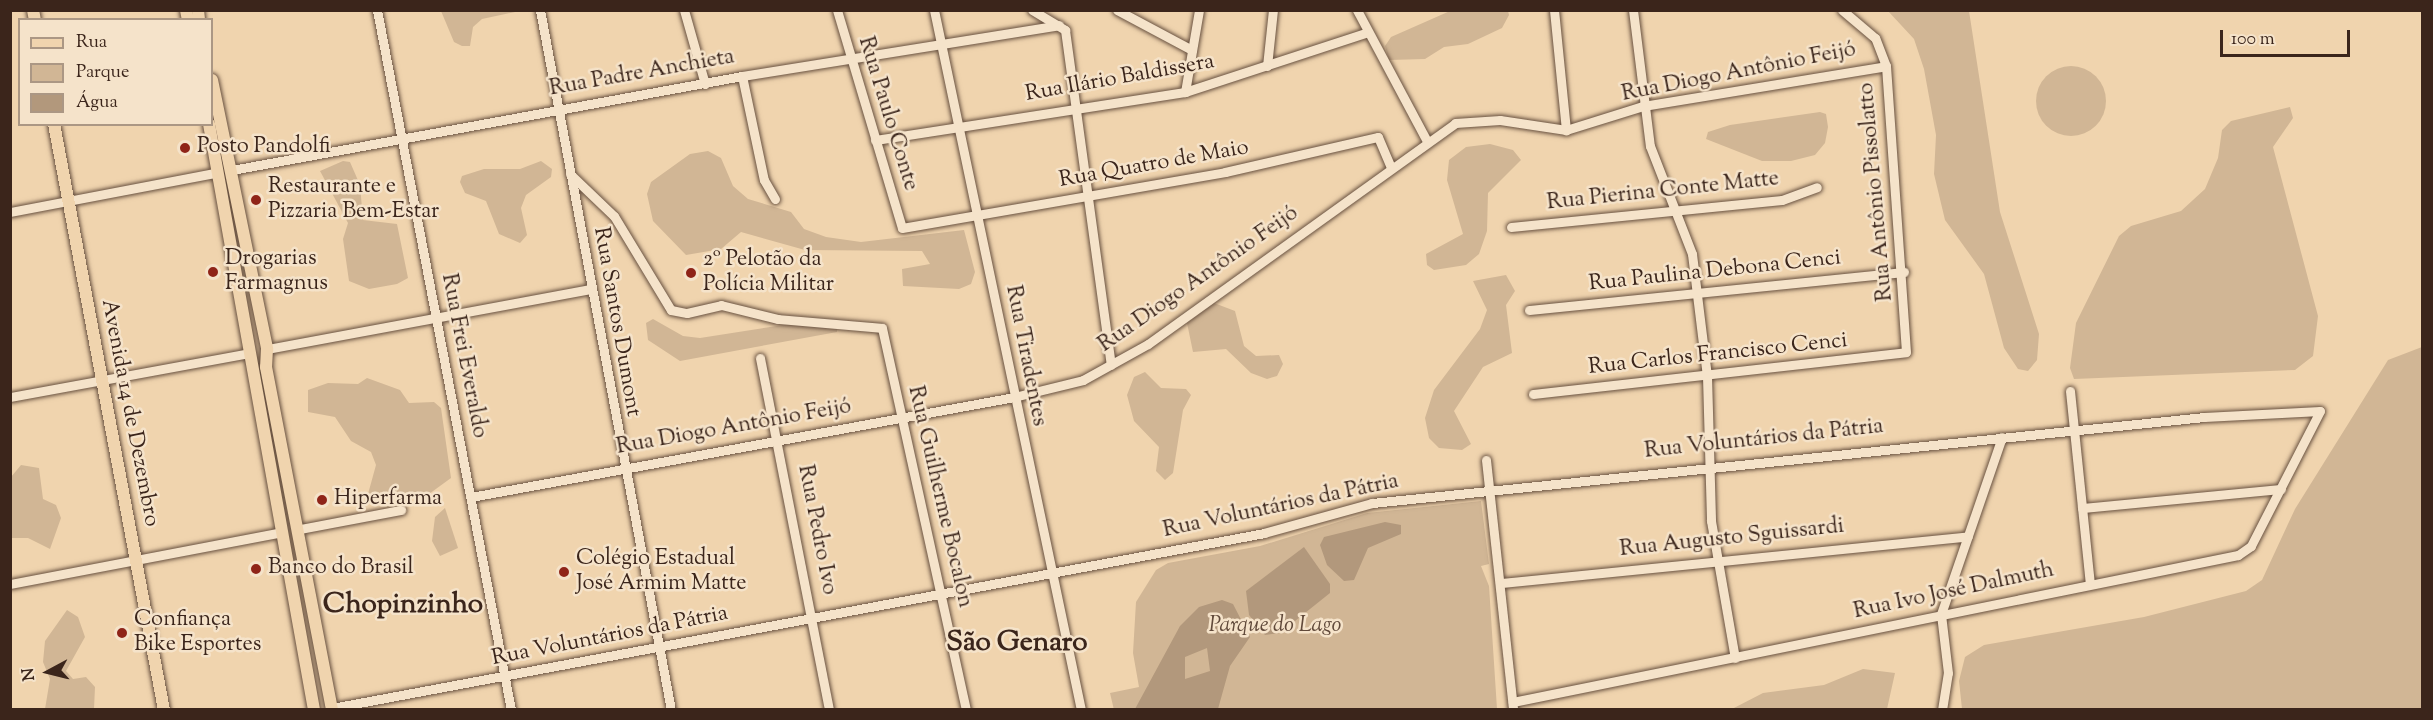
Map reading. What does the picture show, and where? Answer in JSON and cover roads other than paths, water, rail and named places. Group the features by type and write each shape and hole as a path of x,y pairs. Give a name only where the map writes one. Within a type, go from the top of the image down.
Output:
{"main road":[{"path":"213,88 224,172 324,707"},
{"name":"Avenida 14 de Dezembro","path":"54,126 164,710"},
{"path":"209,126 224,172"}],"street":[{"name":"Rua Frei Everaldo","path":"377,10 511,710"},
{"name":"Rua Santos Dumont","path":"540,10 622,468 671,710"},
{"path":"684,10 705,84"},
{"name":"Rua Paulo Conte","path":"837,10 902,228"},
{"name":"Rua Tiradentes","path":"934,10 1081,710"},
{"path":"1032,10 1065,30 1078,107 1086,197 1112,365"},
{"path":"1118,10 1192,50"},
{"path":"1185,92 1199,10"},
{"path":"1267,66 1273,10"},
{"path":"1357,10 1366,33 1426,139"},
{"path":"1554,10 1566,130"},
{"path":"1633,10 1643,106 1650,147 1692,254 1707,376 1708,466 1716,560 1735,658"},
{"name":"Rua Antônio Pissolatto","path":"1842,10 1875,38 1886,66 1904,273 1906,352"},
{"name":"Rua Padre Anchieta","path":"10,212 558,108 742,76 851,62 1059,25"},
{"name":"Rua Ilário Baldissera","path":"875,140 1185,92 1366,33"},
{"name":"Rua Diogo Antônio Feijó","path":"471,498 622,468 1014,398 1083,380 1112,365 1391,168 1426,139 1455,123 1478,119 1566,130 1643,106 1886,66"},
{"path":"742,76 764,180 775,199"},
{"name":"Rua Quatro de Maio","path":"902,228 1086,197 1378,137 1391,168"},
{"name":"Rua Guilherme Bocalon","path":"570,174 614,216 671,310 687,313 721,305 778,319 882,328 966,710"},
{"name":"Rua Pierina Conte Matte","path":"1511,227 1782,200 1817,187"},
{"name":"Rua Paulina Debona Cenci","path":"1529,310 1904,273"},
{"path":"10,397 591,289"},
{"name":"Rua Carlos Francisco Cenci","path":"1533,394 1906,352"},
{"name":"Rua Pedro Ivo","path":"760,358 779,440 829,710"},
{"path":"2070,391 2090,584"},
{"name":"Rua Voluntários da Pátria","path":"324,707 813,620 1264,533 1372,503 2002,437 2320,411"},
{"name":"Rua Ivo José Dalmuth","path":"1513,706 1941,614 2246,552 2320,411"},
{"path":"1942,710 1948,674 1941,614 2002,437"},
{"path":"1486,460 1513,706"},
{"path":"2287,477 2297,484"},
{"path":"2082,508 2281,489"},
{"path":"10,584 401,510"},
{"name":"Rua Augusto Sguissardi","path":"1501,583 1968,536"}],"water":[{"path":"1385,522 1401,525 1401,534 1368,548 1354,580 1344,581 1327,565 1320,545 1324,537"},
{"path":"1304,547 1330,584 1330,593 1280,633 1265,635 1249,615 1246,591"},
{"path":"1222,600 1233,604 1250,637 1230,666 1218,709 1135,709 1180,626 1199,607","holes":["1207,648 1210,671 1185,679 1185,657"]}],"place":[{"name":"Posto Pandolfi","path":"185,148"},
{"name":"Restaurante e Pizzaria Bem-Estar","path":"256,200"},
{"name":"Drogarias Farmagnus","path":"213,272"},
{"name":"2º Pelotão da Polícia Militar","path":"691,273"},
{"name":"Hiperfarma","path":"322,500"},
{"name":"Banco do Brasil","path":"256,569"},
{"name":"Colégio Estadual José Armim Matte","path":"564,572"},
{"name":"Confiança Bike Esportes","path":"122,633"}],"district":[{"name":"Chopinzinho","path":"403,605"},
{"name":"São Genaro","path":"1017,643"}],"park label":[{"name":"Parque do Lago","path":"1275,627"}]}
